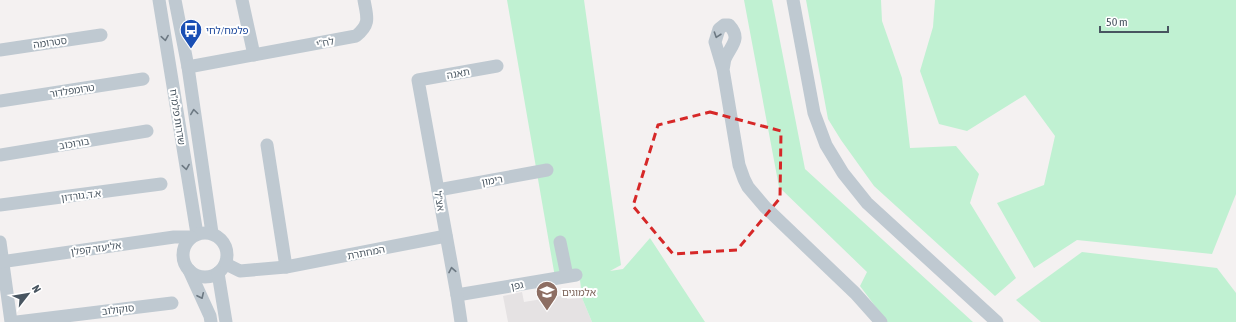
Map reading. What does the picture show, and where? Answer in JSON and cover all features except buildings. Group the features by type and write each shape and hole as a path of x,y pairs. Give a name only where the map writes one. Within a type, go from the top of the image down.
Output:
{"street":[{"name":"שדרות פלמ\"ח","path":"159,0 194,235"},
{"name":"שדרות פלמ\"ח","path":"176,0 188,68 212,233"},
{"path":"242,0 254,55"},
{"name":"לח\"י","path":"188,68 356,36 363,30 368,22 364,0"},
{"path":"793,0 814,113 826,145 843,173 867,203 997,322"},
{"name":"סטרומה","path":"0,50 101,35"},
{"name":"תאנה","path":"418,80 497,66"},
{"path":"723,69 739,165 748,187 765,206 855,293 881,322"},
{"name":"טרומפלדור","path":"0,101 143,79"},
{"name":"אצ\"ל","path":"418,80 461,322"},
{"name":"בורוכוב","path":"0,156 147,131"},
{"path":"267,146 286,267"},
{"name":"רימון","path":"438,190 547,170"},
{"name":"א.ד. גורדון","path":"0,205 161,184"},
{"path":"189,270 202,277 213,276 222,269 228,257 224,242 212,233 202,232 194,235 186,242 184,249 183,256 185,264 210,316 211,322"},
{"name":"אליעזר קפלן","path":"1,262 194,235"},
{"name":"המחתרת","path":"222,269 240,271 286,267 446,236"},
{"path":"0,242 1,262 11,322"},
{"name":"גפן","path":"457,295 572,275 560,242"},
{"path":"222,269 226,322"},
{"name":"סוקולוב","path":"17,322 172,303"}],"highlighted area":[{"path":"710,112 781,131 780,198 737,250 673,254 633,206 658,125"}],"shaded area":[{"name":"אלמוגים","path":"522,292 524,302 567,295 567,299 582,298 592,322 508,322 503,296"}],"green space":[{"path":"507,0 584,0 621,265 610,271 623,269 650,238 705,322 592,322 582,298 580,280 556,283"},
{"path":"744,0 772,0 805,169 973,322 887,322 860,286 867,272 779,187"},
{"path":"806,0 881,0 882,21 902,78 910,148 956,146 979,174 970,203 1016,278 995,296 874,186 841,140 828,119"},
{"path":"935,0 1236,0 1236,194 1212,254 1077,240 1034,268 997,203 1044,185 1055,136 1025,95 967,131 939,124 920,71 933,27"},
{"path":"1082,252 1217,268 1236,293 1236,322 1041,322 1016,300"}],"place":[{"name":"פלמח/לחי","path":"191,50"},
{"name":"אלמוגים","path":"547,312"}]}
